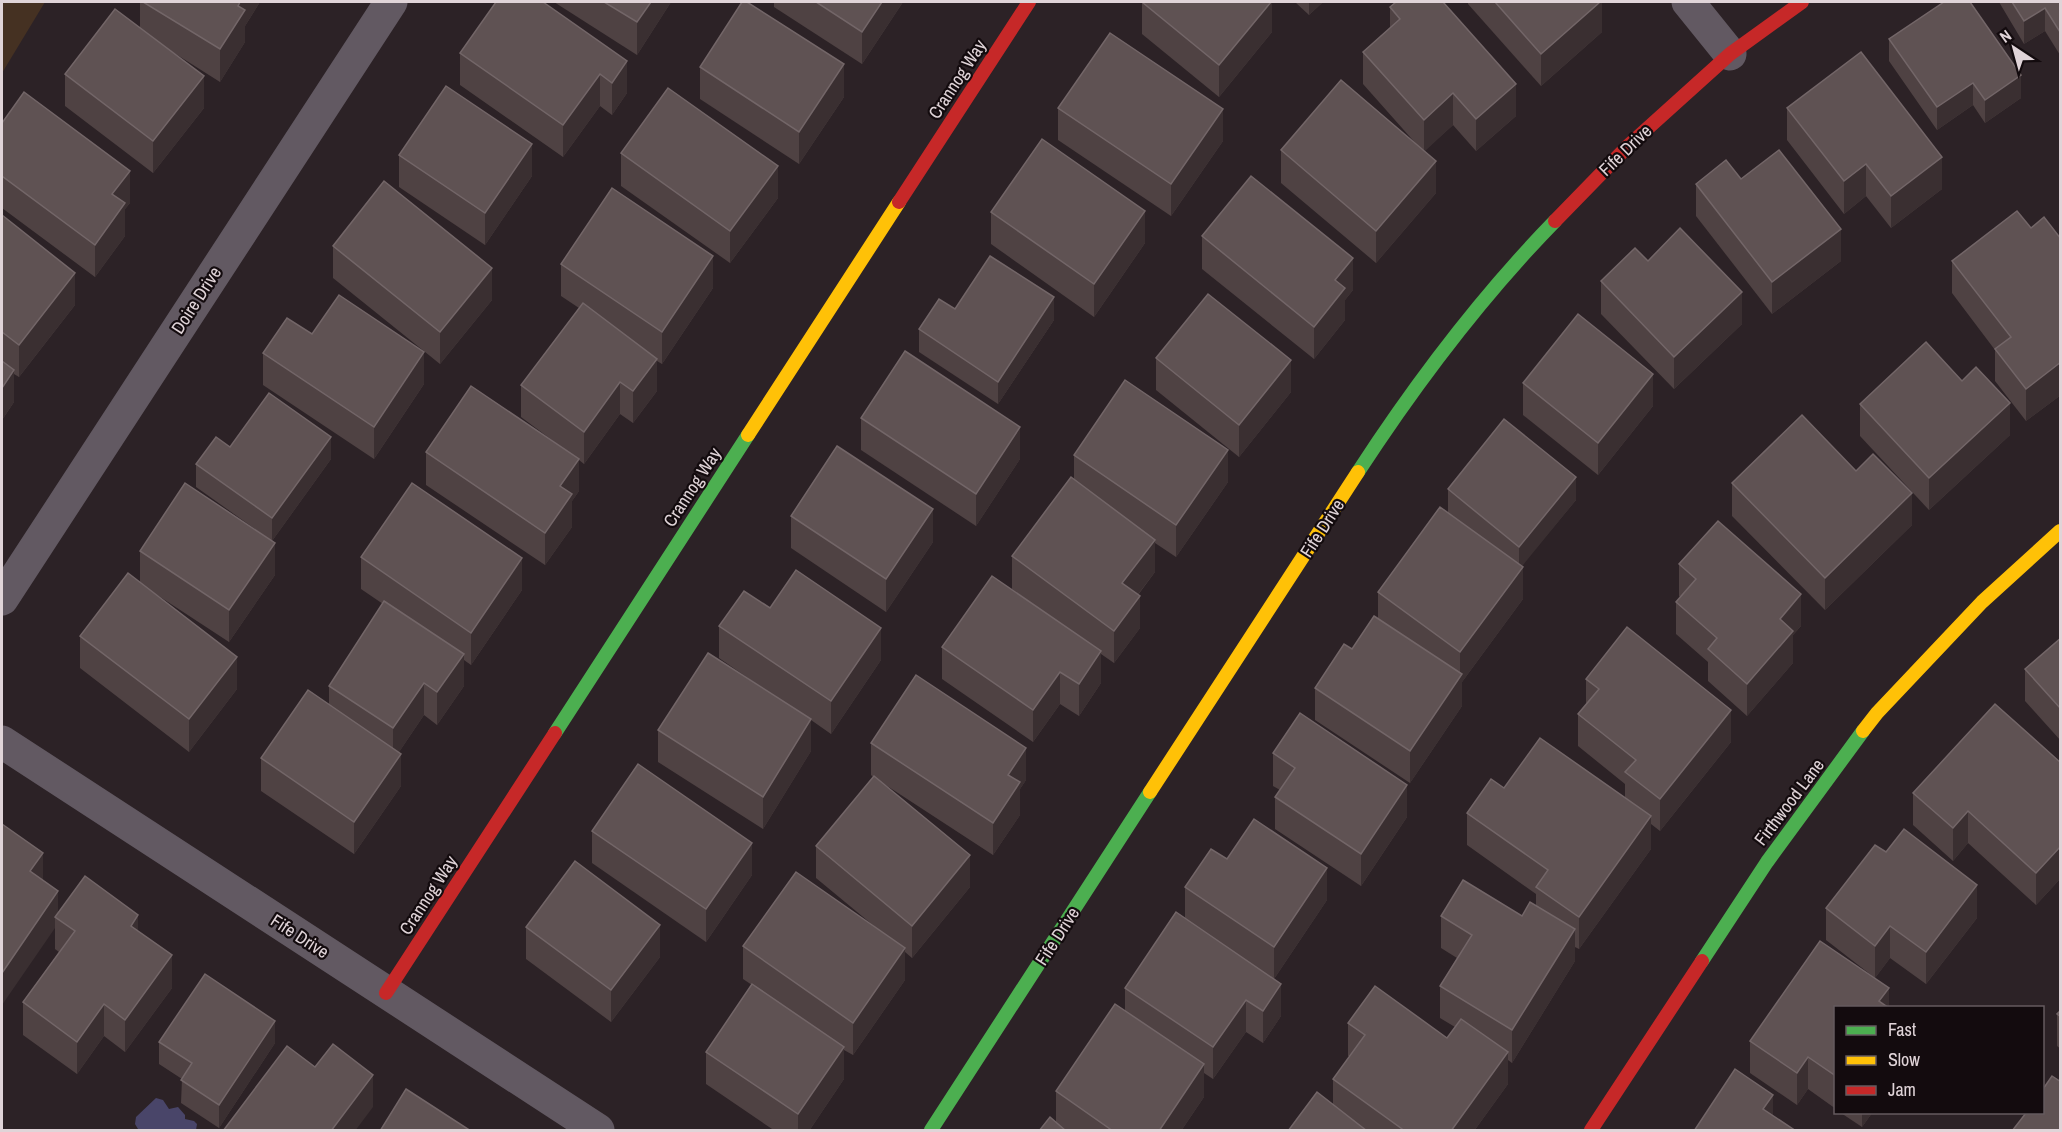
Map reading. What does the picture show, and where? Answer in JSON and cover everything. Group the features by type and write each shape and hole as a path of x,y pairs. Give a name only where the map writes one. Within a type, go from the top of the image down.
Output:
{"street":[{"name":"Doire Drive","path":"2,598 391,2"},
{"name":"Crannog Way","path":"386,993 1029,2"},
{"path":"1688,2 1730,54"},
{"name":"Fife Drive","path":"931,1131 1367,459 1438,356 1524,253 1628,146 1730,54 1802,2"},
{"name":"Firthwood Lane","path":"1591,1131 1767,862 1877,713 1982,602 2061,531"},
{"name":"Fife Drive","path":"2,742 598,1131"}],"shaded area":[{"path":"2,2 45,2 2,73"},
{"path":"156,1098 163,1100 169,1109 178,1107 185,1115 185,1119 197,1124 196,1130 138,1129 135,1124 136,1117"}],"building":[{"path":"143,2 240,2 238,6 245,10 220,49"},
{"path":"496,2 543,2 627,61 612,83 600,74 563,125 460,53"},
{"path":"604,2 651,2 637,22"},
{"path":"742,2 747,2 844,64 799,132 700,67"},
{"path":"816,2 882,2 862,32"},
{"path":"1142,2 1271,2 1219,65"},
{"path":"1396,2 1443,2 1516,84 1476,119 1453,93 1424,120 1363,52 1400,19 1390,7"},
{"path":"1495,2 1600,2 1541,54"},
{"path":"1944,2 1970,2 2021,75 1985,100 1973,83 1937,107 1889,39"},
{"path":"2012,2 2061,2 2061,32 2045,8 2024,21"},
{"path":"115,9 204,76 153,141 65,74"},
{"path":"1110,33 1223,109 1171,184 1058,108"},
{"path":"1861,52 1942,157 1891,196 1866,164 1844,181 1787,108"},
{"path":"1341,80 1436,161 1376,231 1281,150"},
{"path":"446,86 532,144 485,213 399,155"},
{"path":"668,88 778,166 730,231 621,153"},
{"path":"24,92 130,171 112,194 125,203 95,245 2,176 2,123"},
{"path":"1042,139 1145,211 1094,284 991,212"},
{"path":"1779,150 1841,229 1772,282 1696,184 1726,160 1741,179"},
{"path":"1251,176 1353,258 1335,280 1345,288 1314,327 1202,236"},
{"path":"384,181 492,268 440,332 333,246"},
{"path":"612,188 713,256 662,332 561,264"},
{"path":"2017,211 2031,228 2044,217 2061,239 2061,362 2026,389 1995,349 2011,337 1952,261"},
{"path":"2,215 75,273 19,345 2,332"},
{"path":"1680,228 1742,292 1674,357 1601,281 1635,248 1648,261"},
{"path":"990,256 1054,297 998,382 919,329 939,299 955,309"},
{"path":"1208,294 1291,360 1239,425 1156,358"},
{"path":"339,295 424,352 374,427 263,353 287,318 312,334"},
{"path":"583,303 657,359 633,391 620,382 584,432 521,385"},
{"path":"1578,314 1653,374 1598,443 1523,383"},
{"path":"1926,342 1962,381 1976,367 2010,403 1929,478 1860,404"},
{"path":"905,351 1020,427 976,494 861,418"},
{"path":"2,361 14,370 2,388"},
{"path":"1125,380 1228,450 1176,525 1074,455"},
{"path":"471,386 579,459 560,486 572,494 545,533 426,452"},
{"path":"269,393 331,437 272,518 196,464 216,437 230,447"},
{"path":"1802,415 1856,471 1873,454 1912,493 1825,578 1732,483"},
{"path":"1504,419 1576,477 1519,547 1448,489"},
{"path":"837,446 933,509 886,579 791,516"},
{"path":"1071,477 1155,540 1122,583 1140,596 1114,631 1012,556"},
{"path":"185,483 275,543 229,610 140,551"},
{"path":"412,483 522,558 471,633 361,557"},
{"path":"1440,507 1523,567 1460,652 1378,592"},
{"path":"1718,521 1801,594 1780,619 1793,631 1747,684 1708,649 1717,638 1676,602 1696,579 1679,564"},
{"path":"796,570 881,628 831,701 719,626 744,591 770,608"},
{"path":"128,573 237,657 189,719 80,636"},
{"path":"992,576 1101,651 1079,684 1060,672 1033,710 942,647"},
{"path":"384,601 464,654 437,692 424,683 393,728 329,686"},
{"path":"1374,616 1462,674 1410,751 1315,688 1344,644 1352,649"},
{"path":"1627,627 1731,710 1660,799 1625,772 1636,760 1578,714 1599,689 1586,679"},
{"path":"2061,638 2061,709 2025,669"},
{"path":"708,653 811,719 763,797 658,730"},
{"path":"916,675 1026,748 1008,775 1020,782 993,823 871,743"},
{"path":"308,690 401,754 354,822 261,758"},
{"path":"1995,704 2061,763 2061,846 2036,873 1968,811 1953,828 1913,793"},
{"path":"1300,713 1407,785 1361,854 1275,797 1295,768 1273,753"},
{"path":"1540,738 1651,816 1579,917 1536,887 1548,870 1467,813 1491,779 1504,788"},
{"path":"638,764 752,843 706,909 592,831"},
{"path":"874,776 970,855 912,926 816,846"},
{"path":"1254,819 1327,868 1274,947 1185,887 1211,849 1227,859"},
{"path":"2,824 43,853 30,871 58,891 2,973"},
{"path":"1904,829 1977,885 1926,952 1890,926 1875,946 1826,908 1875,845 1886,852"},
{"path":"575,861 660,925 611,990 526,927"},
{"path":"796,872 905,948 853,1023 743,946"},
{"path":"85,876 138,915 131,926 172,955 125,1020 104,1004 77,1042 23,1002 75,931 55,917"},
{"path":"1463,880 1522,916 1530,902 1575,929 1512,1030 1440,986 1472,935 1441,916"},
{"path":"1176,912 1281,984 1263,1011 1246,1000 1213,1047 1125,988"},
{"path":"1820,941 1889,988 1879,1001 1886,1006 1834,1006 1834,1075 1808,1057 1797,1073 1750,1041"},
{"path":"205,974 275,1021 219,1105 181,1080 192,1063 159,1042"},
{"path":"752,984 844,1047 798,1114 706,1052"},
{"path":"1375,986 1447,1038 1461,1019 1508,1052 1451,1131 1405,1131 1333,1079 1365,1035 1348,1023"},
{"path":"1115,1004 1204,1064 1159,1131 1113,1131 1056,1091"},
{"path":"333,1044 373,1075 331,1131 223,1131 287,1046 315,1067"},
{"path":"1735,1069 1773,1095 1763,1109 1796,1131 1694,1131"},
{"path":"2052,1076 2061,1082 2061,1131 2012,1131 2025,1114 2044,1114 2044,1088"},
{"path":"406,1089 471,1131 380,1131"},
{"path":"1317,1092 1367,1131 1288,1131"},
{"path":"1050,1117 1066,1131 1039,1131"}],"traffic: fast":[{"path":"1358,472 1403,406 1475,310 1555,221"},
{"path":"555,733 748,435"},
{"path":"1702,961 1767,862 1863,731"},
{"path":"931,1130 1150,792"}],"traffic: slow":[{"path":"748,435 899,202"},
{"path":"1150,792 1358,472"},
{"path":"1863,731 1877,713 1982,602 2060,531"}],"traffic: jam":[{"path":"899,202 1029,2"},
{"path":"1555,221 1628,146 1730,54 1802,2"},
{"path":"386,993 555,733"},
{"path":"1591,1130 1702,961"}]}
